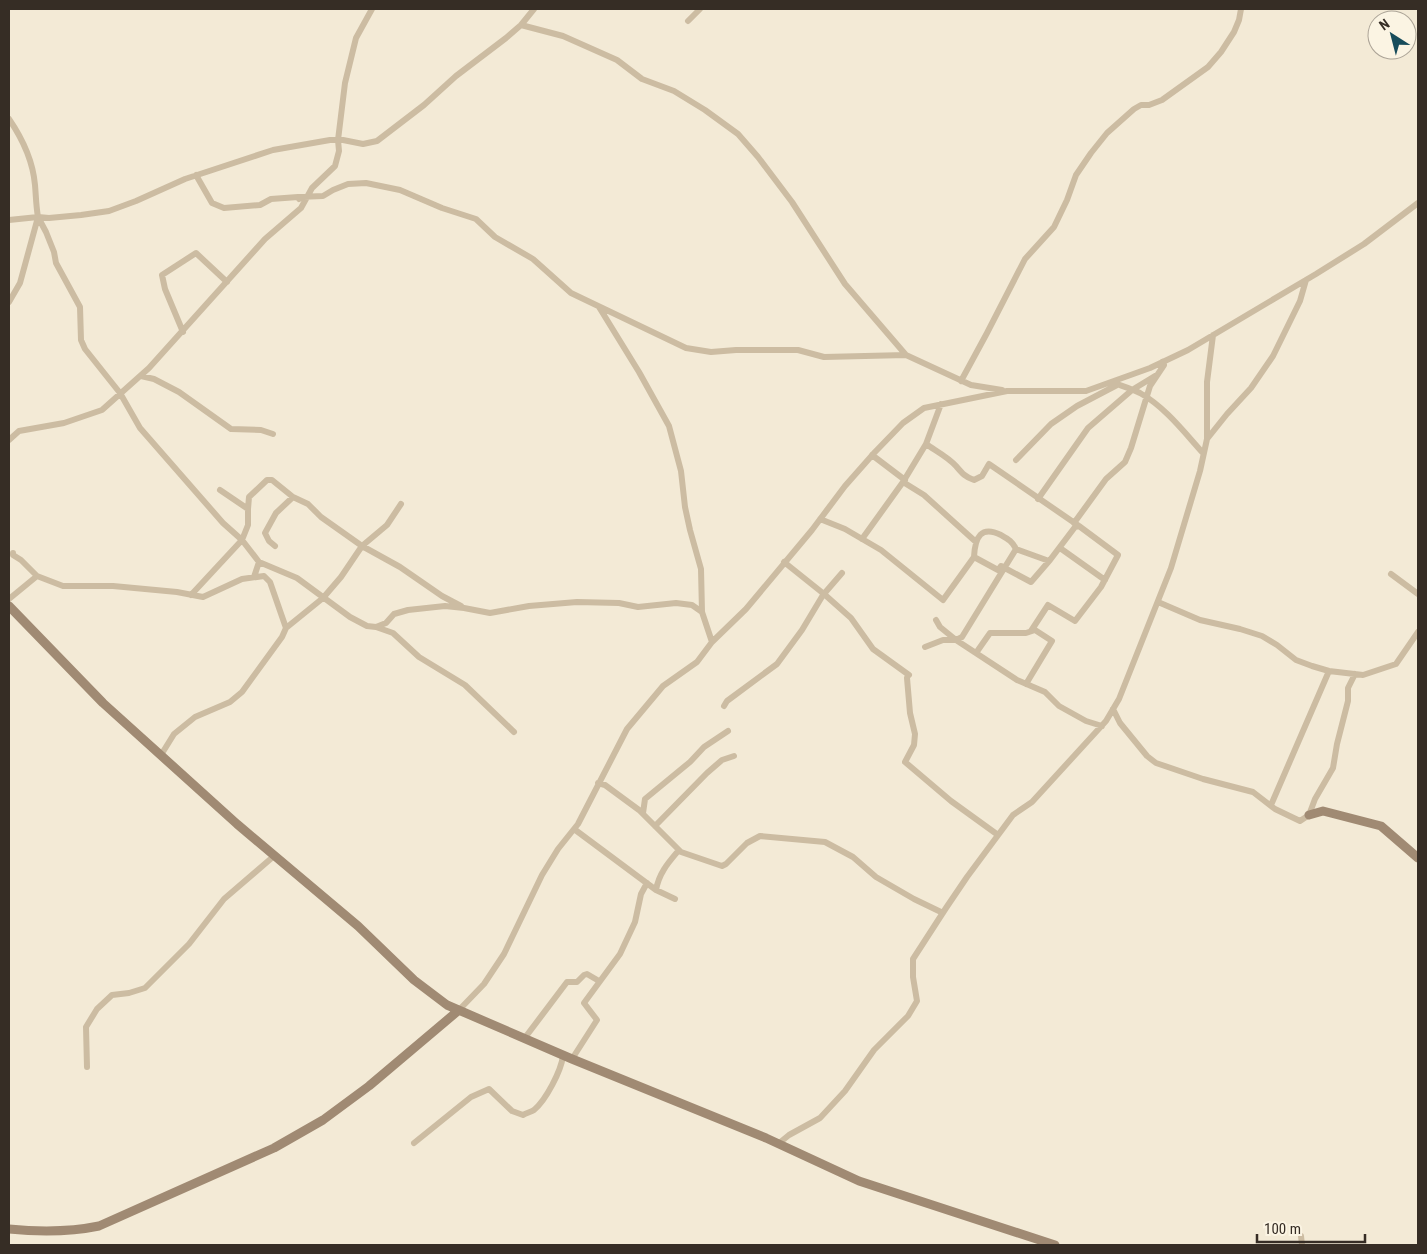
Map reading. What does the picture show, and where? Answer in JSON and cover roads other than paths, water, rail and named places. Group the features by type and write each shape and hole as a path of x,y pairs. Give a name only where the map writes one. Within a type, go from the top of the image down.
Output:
{"street":[{"path":"9,440 19,431 64,423 102,410 141,376 183,332 265,239 301,208 312,188 335,166 339,151 338,140 345,83 356,38 372,9"},
{"path":"9,220 73,216 109,211 196,175 273,150 338,140 363,144 378,141 521,25 534,9"},
{"path":"688,21 700,9"},
{"path":"961,381 1025,259 1054,226 1067,200 1076,175 1091,153 1107,133 1134,109 1141,105 1149,105 1162,100 1208,67 1234,32 1241,9"},
{"path":"521,25 564,36 617,60 642,79 674,91 705,110 738,134 792,202 845,284 906,355 971,385 1008,391 1086,391 1115,384 1139,393 1146,398 1174,420 1203,453"},
{"path":"9,119 26,149 31,165 38,217 54,252 56,263 80,307 81,340 85,349 120,394 140,428 223,523 242,540 259,562 297,578 350,617 367,626 393,633 419,657 465,685 514,732"},
{"path":"196,175 212,203 224,208 260,205 271,199 323,196 348,184 366,183 400,190 442,208 476,219 494,237 533,258 570,293 686,348 711,352 798,350 824,358 906,355"},
{"path":"298,197 301,208"},
{"path":"1016,460 1050,424 1077,406 1115,384 1188,350 1306,280 1364,244 1418,203"},
{"path":"9,302 20,282 38,217"},
{"path":"183,332 164,289 162,275 196,253 227,282"},
{"path":"1207,440 1227,414 1251,388 1273,356 1300,301 1306,280"},
{"path":"598,306 639,372 669,426 681,471 690,530 701,569 702,612 712,642"},
{"path":"778,1144 789,1134 820,1118 845,1091 874,1050 908,1016 917,1001 913,977 913,959 967,877 1013,815 1032,802 1102,726 1113,709 1123,690 1171,568 1200,471 1207,440 1207,382 1213,334"},
{"path":"1003,567 1031,582 1060,548 1106,479 1124,462 1131,448 1150,386 1164,365 1162,362"},
{"path":"1038,499 1088,428 1132,390 1160,373"},
{"path":"141,376 154,379 179,392 231,429 261,430 273,434"},
{"path":"9,1229 37,1232 60,1229 79,1230 99,1226 274,1148 323,1120 370,1086 459,1010 484,984 504,954 542,875 558,849 574,830 627,729 663,686 697,662 712,642 746,609 872,455 903,424 924,408 1008,391"},
{"path":"862,539 904,481 926,444 941,404"},
{"path":"926,444 955,465 966,477 974,480 982,476 989,464 1118,555 1105,580 1075,621 1048,605 1031,631"},
{"path":"872,455 904,481 924,494 976,542"},
{"path":"191,595 242,540 248,525 249,497 266,480 272,480 293,497 308,504 321,517 362,546 400,566 442,596 464,608"},
{"path":"220,490 248,509"},
{"path":"275,546 269,541 265,532 276,513 293,497"},
{"path":"161,756 174,734 181,728 195,717 230,702 242,692 282,637 286,628 323,598 341,577 362,546 387,524 401,504"},
{"path":"820,519 845,529 881,550 943,600 974,556 978,538 986,531 990,530 1012,541 1016,549 1049,562"},
{"path":"1060,548 1105,580"},
{"path":"925,646 943,640 956,640 962,637 1003,567 1016,549"},
{"path":"13,553 37,576 63,586 113,586 203,597 242,579 264,576 270,582 286,628"},
{"path":"974,556 998,570 1001,566 1003,567"},
{"path":"254,577 259,562"},
{"path":"784,562 850,618 873,649 908,676 910,713 915,734 914,745 907,755 905,762 951,801 998,835"},
{"path":"724,706 727,701 777,664 802,630 824,594 842,573"},
{"path":"1391,574 1418,594"},
{"path":"9,599 37,576"},
{"path":"376,627 386,623 394,614 408,610 445,606 490,613 529,606 577,602 638,607 676,603 692,605 702,612"},
{"path":"1158,602 1200,620 1262,636 1296,660 1330,671 1363,675 1396,664 1418,632"},
{"path":"9,606 103,703 161,756 274,856 358,926 414,980 447,1005 524,1039 778,1144 859,1181 1054,1245"},
{"path":"936,620 940,627 976,653 1026,684 1045,692 1059,706 1086,721 1102,726"},
{"path":"976,653 990,632 1026,633 1035,630 1052,641 1026,684"},
{"path":"1271,805 1330,671"},
{"path":"1309,814 1315,799 1333,768 1348,701 1348,688 1355,674"},
{"path":"1113,709 1120,723 1147,756 1156,763 1203,779 1253,792 1271,805 1300,821 1309,814 1323,811 1381,826 1418,858"},
{"path":"643,813 645,799 690,762 704,747 728,731"},
{"path":"656,826 707,773 722,760 734,756"},
{"path":"598,783 605,785 643,813 681,852 722,866 747,843 760,836 825,842 853,857 876,876 914,899 943,913"},
{"path":"574,830 656,890 676,898"},
{"path":"656,890 664,867 679,850"},
{"path":"87,1067 86,1027 97,1009 112,995 129,993 145,988 189,944 224,899 274,856"},
{"path":"414,1143 470,1097 489,1090 512,1111 523,1115 534,1110 549,1090 567,1057 597,1020 584,1003 598,981 620,954 635,922 640,894 647,883"},
{"path":"524,1039 567,982 577,982 587,974 598,981"},
{"path":"1301,1236 1302,1245"}]}
